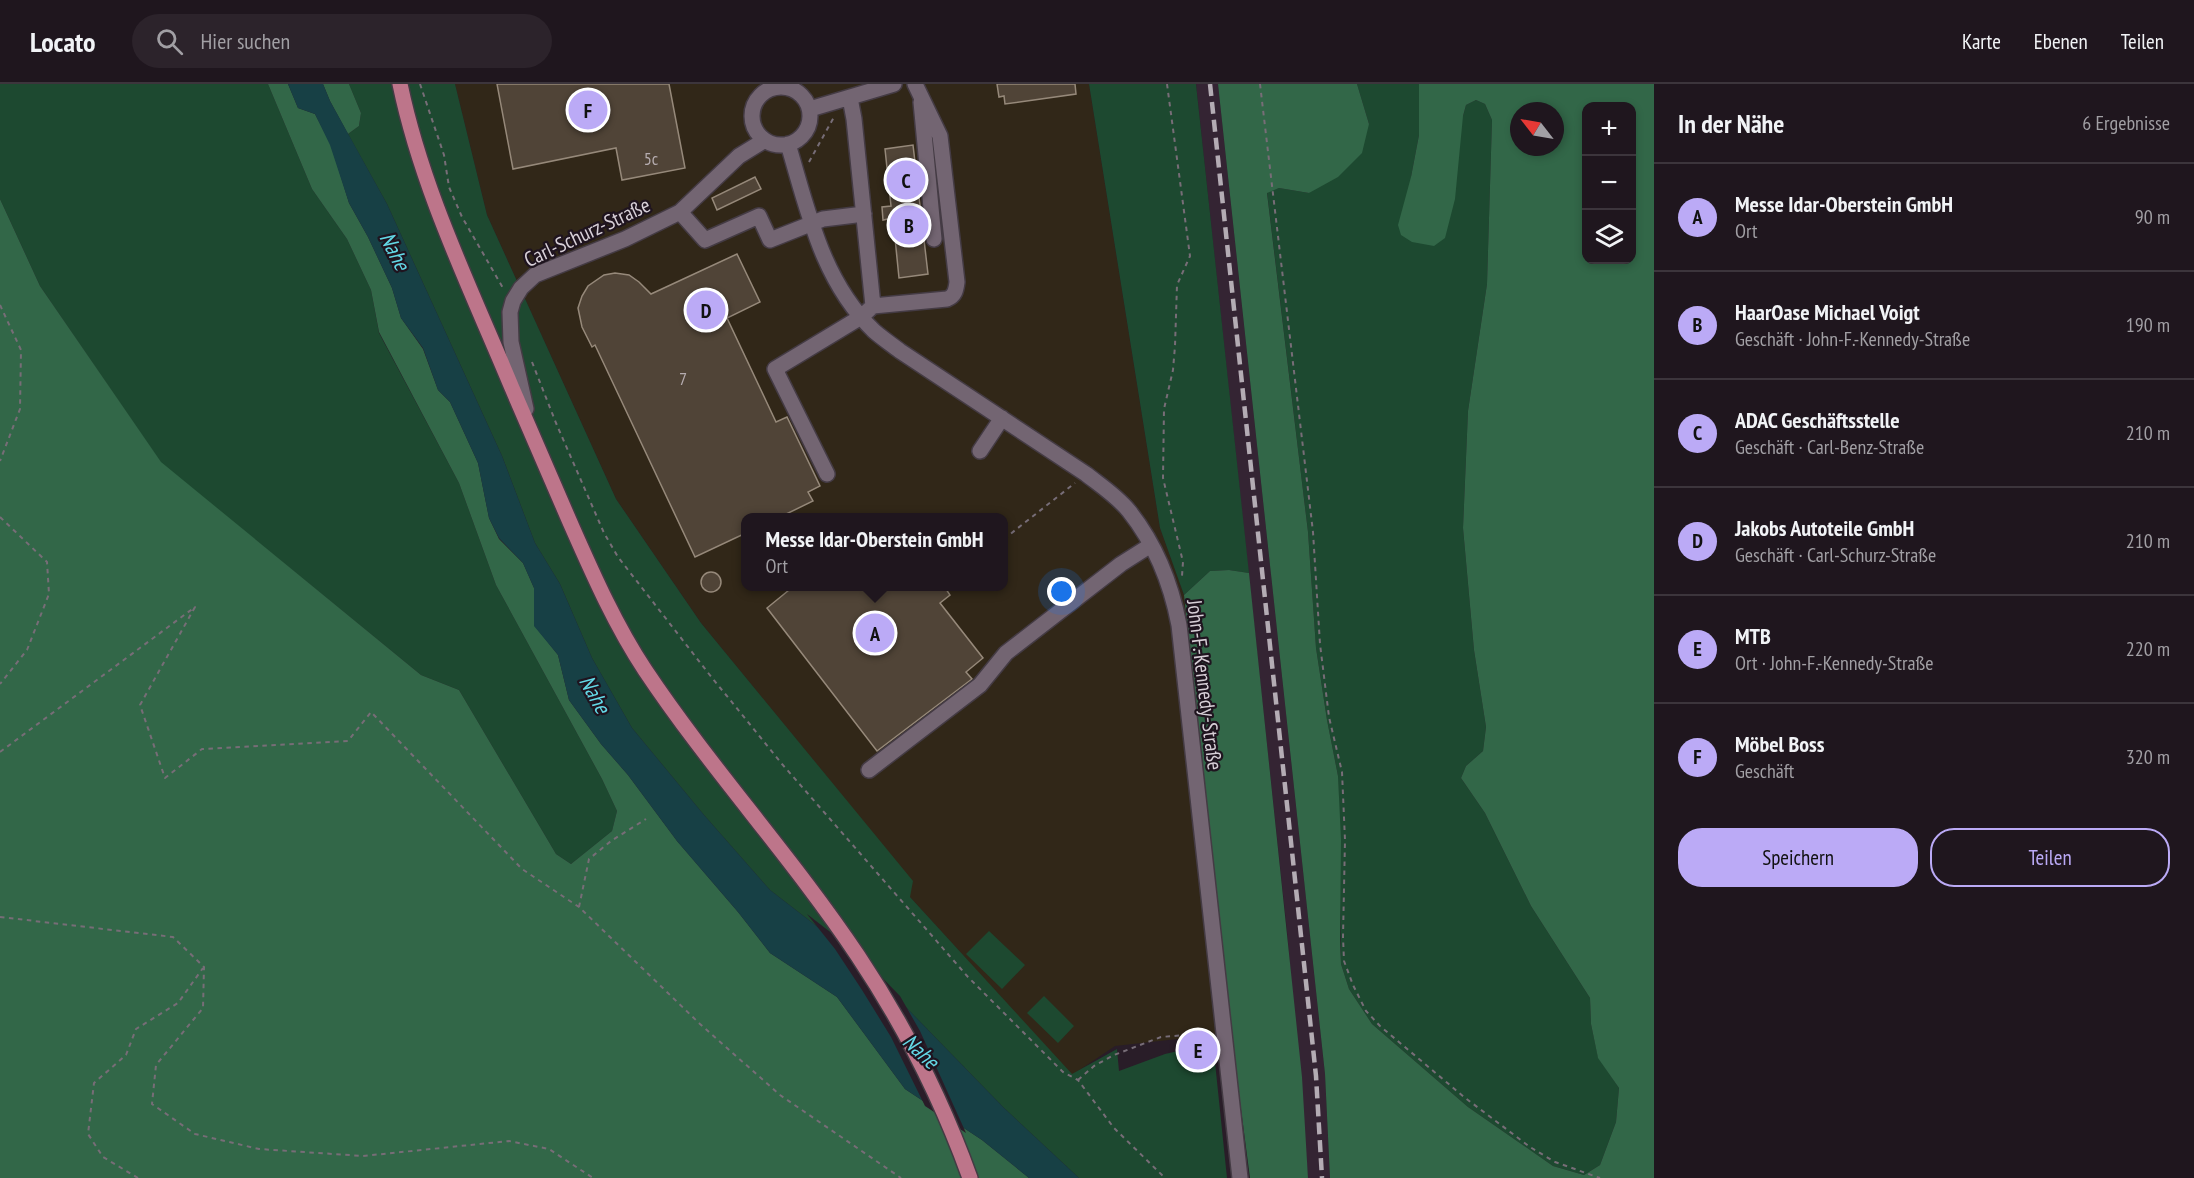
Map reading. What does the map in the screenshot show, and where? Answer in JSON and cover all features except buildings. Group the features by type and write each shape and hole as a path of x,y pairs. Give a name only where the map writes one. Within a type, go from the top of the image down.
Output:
{"main road":[{"path":"400,84 421,163 445,230 607,604 643,666 682,724 840,930 882,993 930,1083 970,1178"}],"street":[{"path":"810,109 894,84"},
{"path":"771,86 795,90 804,98 810,109 810,120 806,131 799,139 788,144 772,144 765,140 756,130 752,118 754,106 771,86"},
{"path":"918,88 934,239"},
{"path":"827,474 776,369 861,317 873,306 947,298 956,291 957,282 940,136 918,88"},
{"path":"850,98 873,306"},
{"name":"Carl-Schurz-Straße","path":"513,301 521,288 536,275 625,239 680,212 739,156 765,140"},
{"name":"John-F.-Kennedy-Straße","path":"788,144 816,239 834,278 861,317 876,333 900,351 1086,474 1128,510 1164,568 1179,625 1240,1178"},
{"path":"680,212 705,240 759,216 770,240 832,217 864,214"},
{"path":"513,301 510,312 511,342 534,439"},
{"path":"980,451 1002,418"},
{"path":"869,770 980,685 1006,653 1121,564 1151,545"}],"path":[{"path":"420,84 444,155 449,188 462,217 498,281 513,301"},
{"path":"1167,84 1190,256 1177,285 1173,370 1164,409 1163,478 1184,562 1181,577 1170,585"},
{"path":"1260,84 1313,532 1320,644 1329,717 1342,772 1345,840 1342,937 1344,961 1366,1011 1380,1026 1464,1097 1530,1147 1556,1162 1600,1178"},
{"path":"795,166 809,162 835,118 831,104"},
{"path":"0,305 21,350 20,409 0,461"},
{"path":"530,358 604,533 625,566 782,764 968,977 1063,1072 1078,1080 1114,1128 1165,1178"},
{"path":"1008,536 1086,474"},
{"path":"0,517 47,562 49,594 27,650 0,684"},
{"path":"0,752 195,607 140,705 165,778 202,749 348,741 371,712 522,868 579,907 700,1024 780,1095 901,1178"},
{"path":"579,907 589,859 646,819"},
{"path":"0,917 173,937 204,967 203,1008 156,1065 152,1104 195,1134 259,1149 363,1156 509,1142 549,1149 593,1178"},
{"path":"138,1178 103,1157 88,1134 94,1083 126,1055 136,1029 178,1003 204,967"},
{"path":"1078,1080 1094,1066 1114,1055 1161,1037 1224,1032"}],"shaded area":[{"path":"455,84 1089,84 1160,528 1184,595 1231,1033 1115,1046 1072,1075 909,896 912,881 701,623 616,499 487,215"},
{"path":"1196,84 1218,84 1325,1074 1330,1178 1308,1178 1287,931"}],"green space":[{"path":"0,84 268,84 312,189 347,239 371,290 379,333 459,483 496,585 602,779 617,811 612,831 571,864 556,854 459,690 421,675 161,463 40,286 0,199"},
{"path":"268,84 288,84 298,108 315,114 331,145 349,203 392,288 401,318 423,349 438,390 450,402 478,463 489,518 499,539 523,563 534,588 534,625 558,655 569,700 677,841 770,953 837,997 905,1089 982,1140 1029,1178 0,1178 0,199 40,286 161,462 421,675 459,690 556,854 571,864 612,831 617,811 602,779 496,585 459,483 379,332 371,290 347,239 312,189"},
{"path":"323,84 349,84 361,113 359,126 348,134 330,101"},
{"path":"349,84 455,84 487,215 616,499 701,623 913,881 910,897 1072,1074 1117,1049 1119,1071 1165,1054 1213,1043 1227,1178 1079,1178 1004,1108 859,959 770,890 632,728 592,658 560,584 535,543 502,456 387,204 348,134 359,126 361,113"},
{"path":"1089,84 1196,84 1249,573 1229,570 1210,571 1184,595 1160,528"},
{"path":"1218,84 1357,84 1369,124 1362,153 1338,177 1309,193 1279,188 1267,193 1308,532 1316,648 1338,776 1341,840 1341,964 1349,989 1372,1024 1468,1107 1553,1166 1584,1175 1600,1165 1616,1122 1619,1088 1598,1058 1591,1024 1590,998 1531,906 1485,813 1461,778 1466,766 1483,751 1486,727 1474,650 1463,528 1468,411 1487,284 1492,120 1485,104 1476,100 1466,105 1455,199 1445,238 1434,246 1412,242 1401,235 1398,225 1419,135 1419,84 1654,84 1654,1178 1330,1178 1325,1074"},
{"path":"1357,84 1419,84 1419,135 1411,177 1463,116 1466,105 1476,100 1485,104 1492,120 1487,284 1468,411 1463,528 1474,650 1486,727 1483,751 1466,766 1461,778 1485,813 1531,906 1590,998 1591,1024 1598,1057 1619,1088 1616,1122 1600,1165 1584,1175 1553,1166 1468,1107 1372,1024 1349,989 1341,964 1338,776 1316,648 1308,532 1267,192 1279,188 1309,193 1369,124"},
{"path":"1229,570 1249,573 1302,1077 1308,1178 1250,1178 1231,1033 1184,595 1210,571"},
{"path":"989,931 1025,965 1002,989 966,954"},
{"path":"1044,996 1074,1026 1058,1043 1027,1013"}],"water":[{"name":"Nahe","path":"288,84 323,84 330,101 387,204 502,456 535,543 560,584 592,658 632,728 770,890 859,959 1004,1108 1079,1178 1029,1178 982,1140 905,1089 837,997 770,953 677,841 569,700 558,655 534,626 534,588 523,563 499,538 489,518 478,463 450,402 438,390 423,348 401,318 392,288 349,203 330,145 315,114 298,108"}],"pier":[{"path":"807,914 861,956 900,996 920,1031 966,1133 925,1106 891,1037 835,949"}],"railway":[{"path":"1210,84 1316,1076 1322,1178"}],"place":[{"name":"Möbel Boss","path":"588,110"},
{"name":"ADAC Geschäftsstelle","path":"906,180"},
{"name":"HaarOase Michael Voigt","path":"909,225"},
{"name":"Jakobs Autoteile GmbH","path":"706,310"},
{"name":"Messe Idar-Oberstein GmbH","path":"875,633"},
{"name":"MTB","path":"1198,1050"}]}
